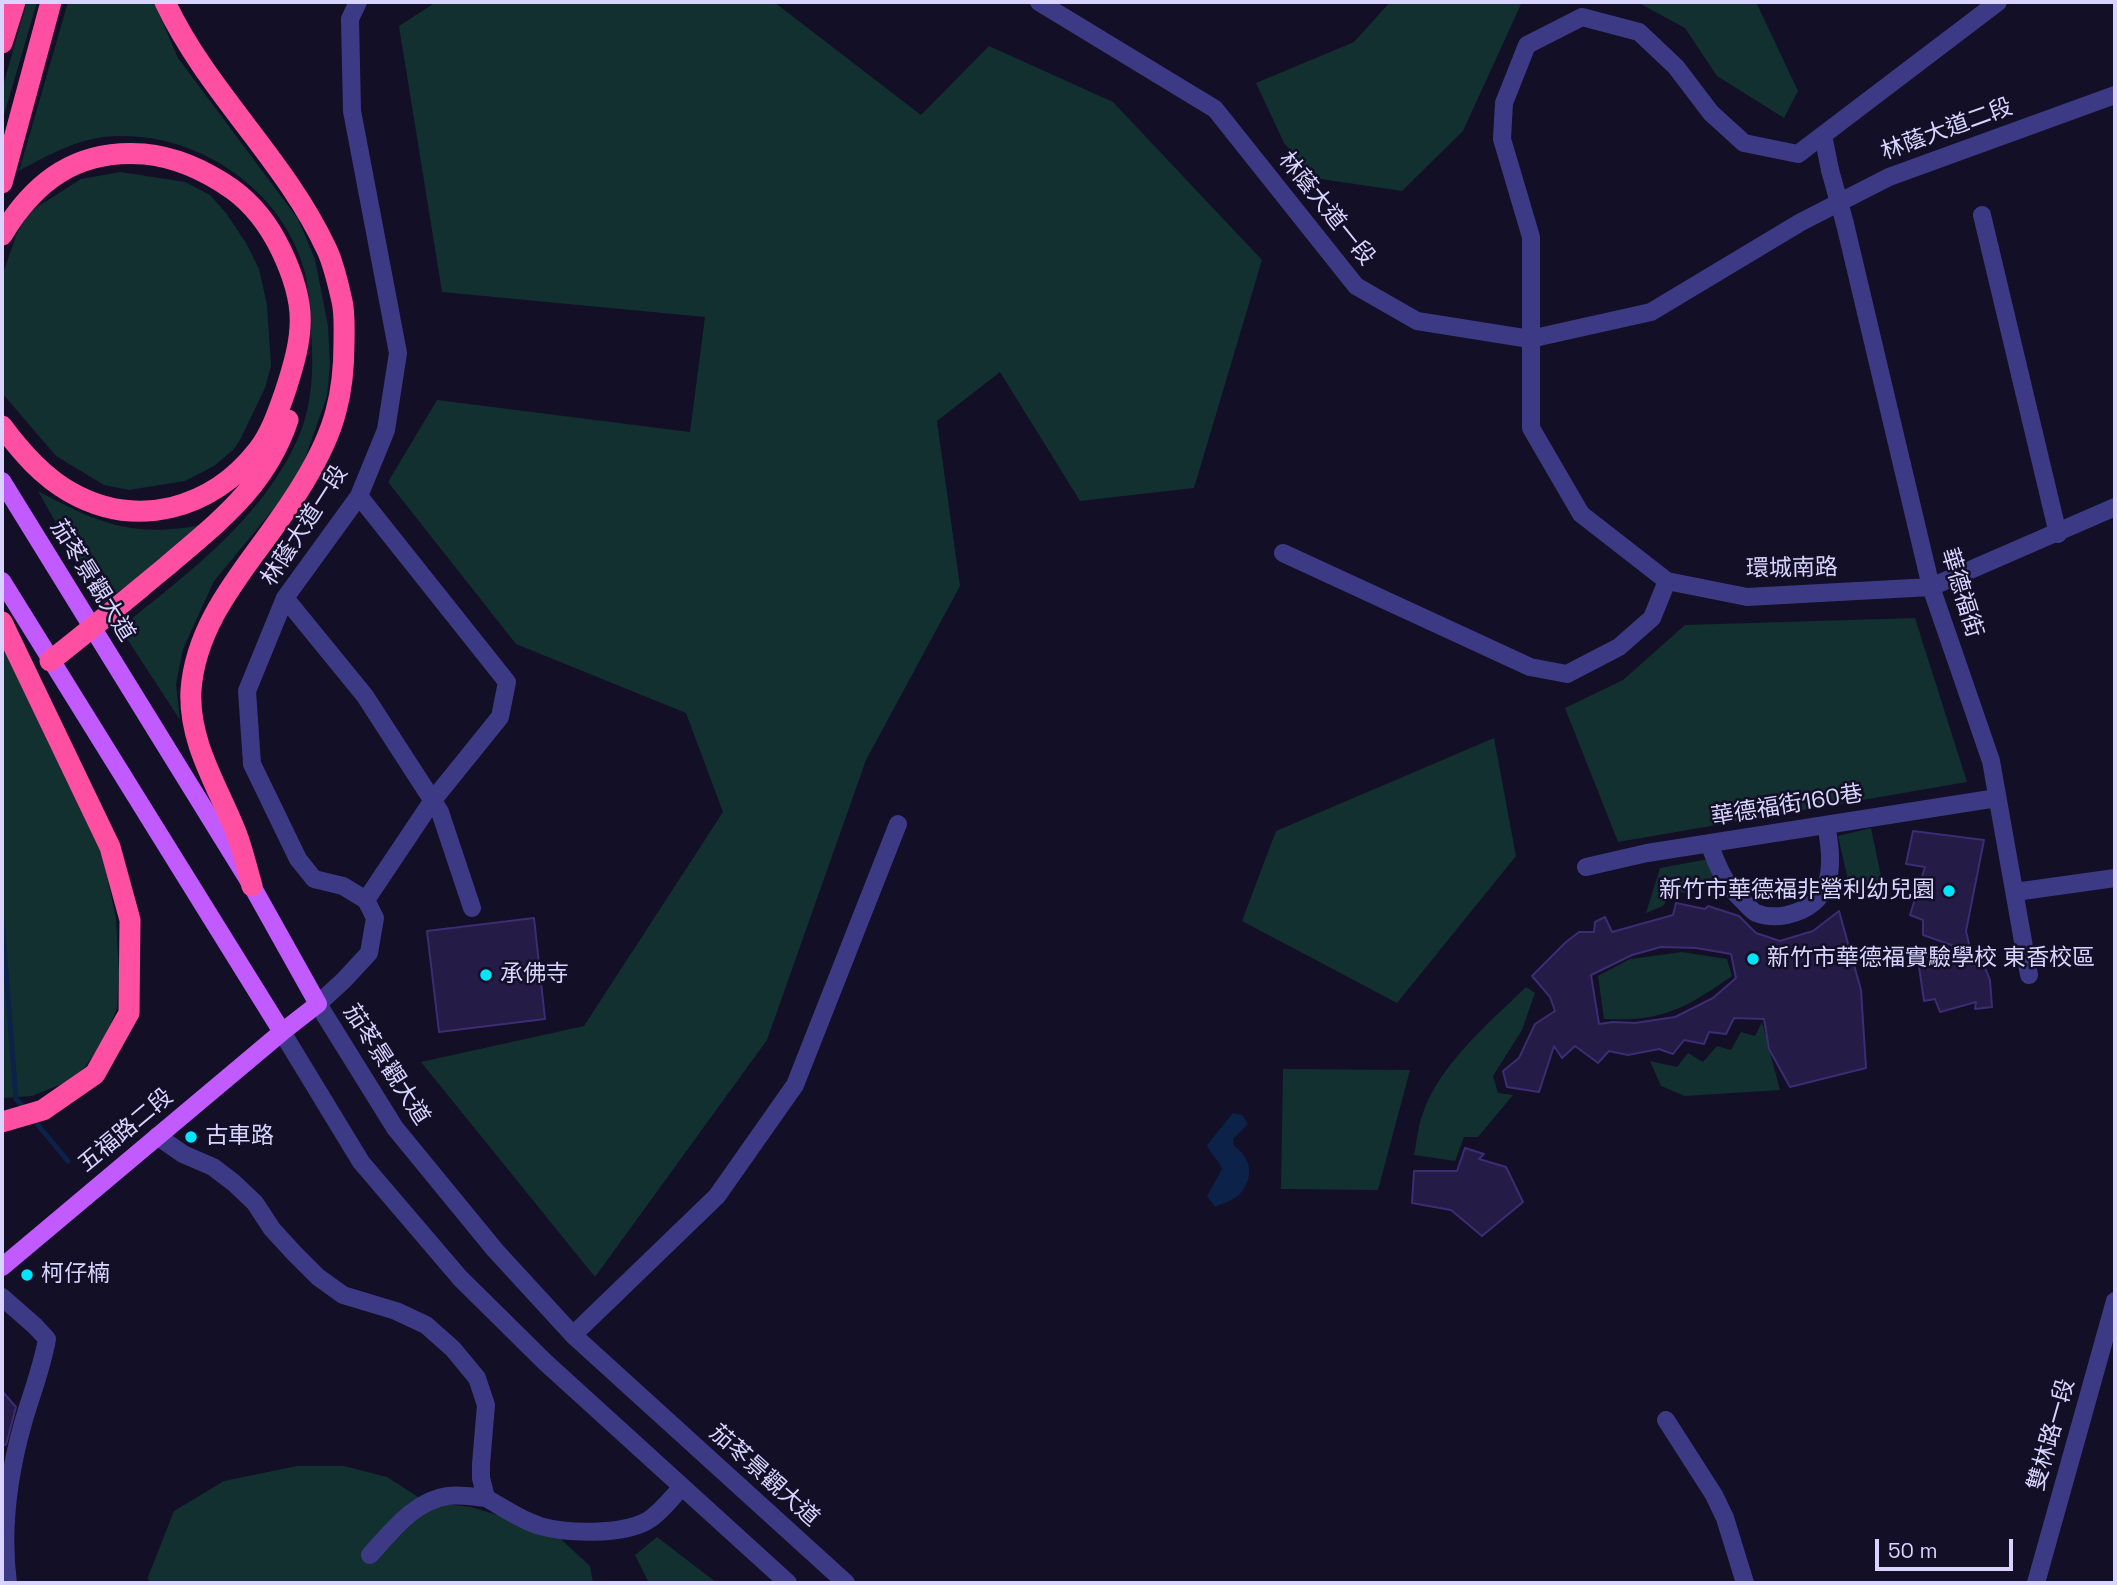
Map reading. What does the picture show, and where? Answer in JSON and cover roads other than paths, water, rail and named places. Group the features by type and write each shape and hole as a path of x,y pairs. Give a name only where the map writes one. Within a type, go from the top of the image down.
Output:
{"highway":[{"path":"2,43 15,2"},
{"path":"2,183 51,2"},
{"path":"165,2 199,60 301,201 328,252 342,304 344,361 336,413 312,467 259,548 223,596 196,660 191,690 192,720 201,751 212,782 237,835 252,886"},
{"path":"2,235 17,209 36,189 70,166 89,159 128,153 150,155 211,174 245,198 273,233 298,289 300,342 293,406 282,439 264,471 235,508 50,661"},
{"path":"2,426 34,466 69,492 89,501 131,512 173,508 216,490 259,449 278,411 300,342"},
{"path":"2,622 110,847 130,920 129,1013 95,1074 43,1110 9,1119"}],"main road":[{"name":"茄苳景觀大道","path":"2,481 252,886 318,1004"},
{"path":"2,581 282,1032"},
{"name":"五福路二段","path":"2,1267 318,1004"}],"street":[{"name":"林蔭大道一段","path":"358,2 350,19 352,111 398,354 386,430 359,496 285,598 247,691 252,764 298,859 314,879 343,886 366,900"},
{"name":"林蔭大道一段","path":"1039,2 1215,110 1356,286 1417,321 1530,339 1651,313 1801,222"},
{"name":"環城南路","path":"1998,2 1798,154 1744,143 1711,113 1676,67 1639,32 1582,17 1527,45 1504,103 1502,139 1531,237 1531,428 1581,514 1667,581 1747,597 1931,587 2115,507"},
{"name":"林蔭大道二段","path":"1801,222 1889,177 2115,95"},
{"name":"華德福街","path":"1823,135 1931,587 1991,761 2029,975"},
{"path":"1982,215 2058,534"},
{"path":"318,1004 369,953 375,918 366,900 433,800 500,717 507,682 359,496"},
{"path":"1283,553 1530,667 1567,674 1619,648 1652,618 1667,581"},
{"path":"285,598 365,696 433,800 440,812 472,908"},
{"name":"華德福街160巷","path":"1586,867 1647,853 1997,798"},
{"path":"573,1335 717,1196 795,1085 898,824"},
{"path":"1709,843 1721,877 1740,898 1755,913 1776,917 1796,913 1813,904 1823,892 1831,871 1826,825"},
{"path":"2015,892 2115,878"},
{"name":"茄苳景觀大道","path":"318,1004 395,1128 495,1250 573,1335 846,1583"},
{"path":"282,1032 361,1163 460,1278 545,1363 788,1583"},
{"path":"157,1136 183,1154 213,1167 234,1182 255,1203 272,1230 294,1254 318,1277 343,1295 396,1311 426,1325 453,1349 477,1378 486,1405 481,1464 486,1498"},
{"path":"2,1297 47,1339 22,1425 9,1496 4,1555 8,1583"},
{"name":"雙林路一段","path":"2036,1583 2115,1301"},
{"path":"1666,1420 1714,1495 1725,1518 1745,1583"},
{"path":"370,1555 393,1530 426,1502 449,1495 486,1498 541,1526 600,1532 631,1528 648,1520 682,1487"}],"water":[{"path":"1233,1113 1242,1115 1248,1124 1233,1139 1234,1146 1248,1162 1248,1181 1240,1194 1215,1207 1207,1196 1222,1169 1207,1145"}],"waterway":[{"path":"2,921 16,1099 26,1110"},
{"path":"32,1118 68,1161"}],"place":[{"name":"新竹市華德福非營利幼兒園","path":"1949,891"},
{"name":"新竹市華德福實驗學校 東香校區","path":"1753,959"},
{"name":"承佛寺","path":"486,975"},
{"name":"古車路","path":"191,1137"},
{"name":"柯仔楠","path":"27,1275"}]}
